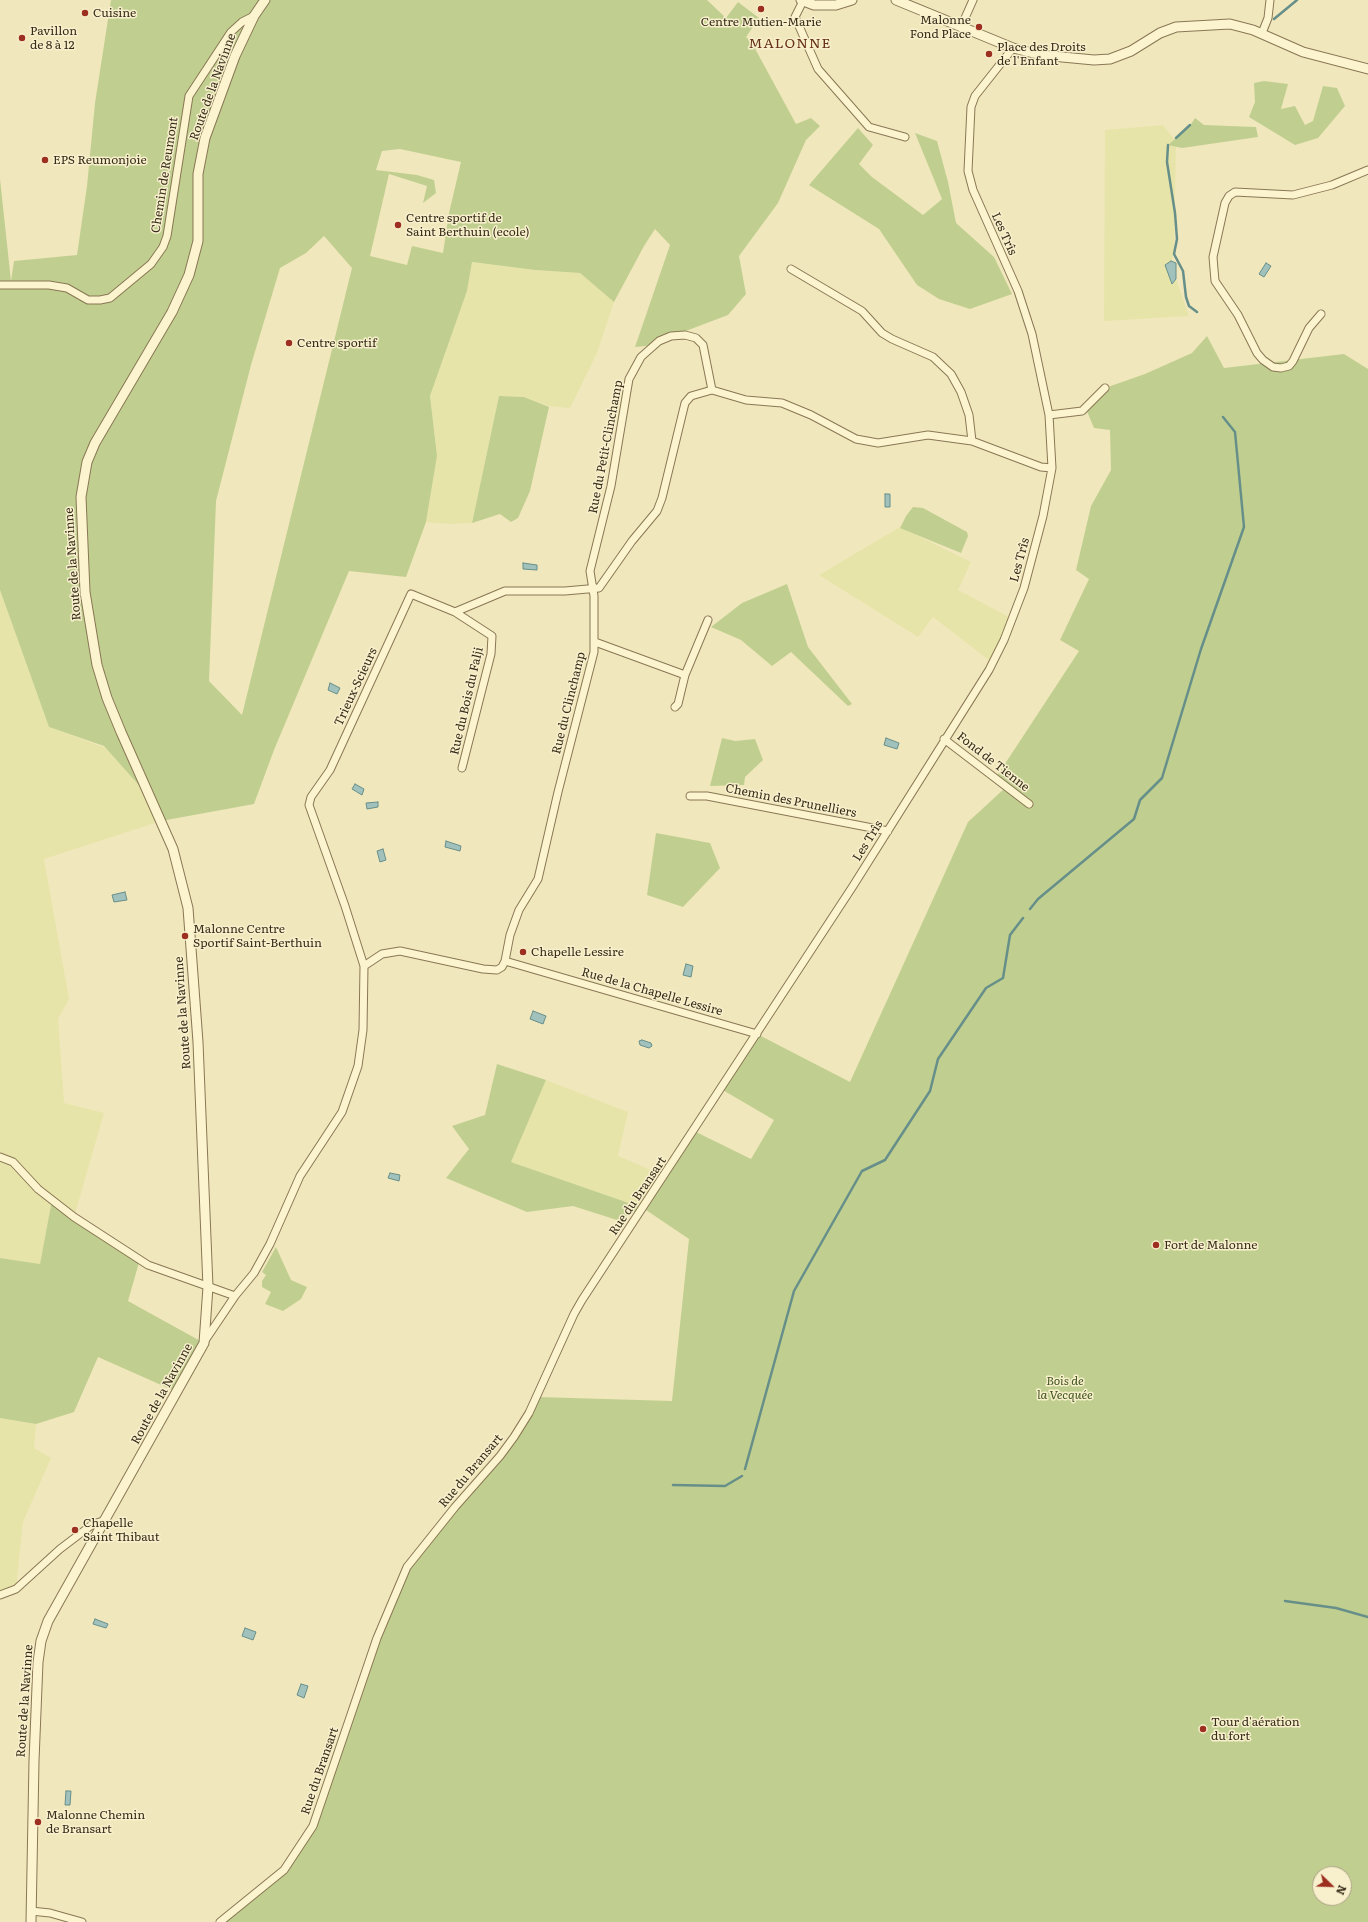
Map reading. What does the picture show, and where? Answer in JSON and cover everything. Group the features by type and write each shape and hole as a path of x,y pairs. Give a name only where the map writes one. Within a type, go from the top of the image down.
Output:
{"street":[{"name":"Route de la Navinne","path":"31,1922 34,1761 39,1651 48,1621 204,1342 208,1287 199,1064 188,908 173,849 120,732 96,665 85,592 81,497 87,462 95,443 172,312 189,275 198,241 198,174 205,138 235,56 254,16 265,0"},
{"path":"852,0 836,5 814,5 802,1 795,17 818,69 869,127 905,137"},
{"path":"896,0 1014,48 1041,55 1100,60 1110,59 1131,51 1160,33 1176,27 1230,24 1262,33 1303,52 1368,69"},
{"path":"961,27 973,0"},
{"path":"1262,33 1268,18 1270,0"},
{"name":"Chemin de Reumont","path":"0,285 50,286 67,288 88,300 100,300 110,298 151,264 163,247 167,236 189,96 231,32 242,22 254,16"},
{"name":"Les Trîs","path":"757,1034 888,831 988,670 1004,640 1017,608 1043,516 1052,468 1049,415 1032,334 1021,299 979,204 968,171 971,107 975,96 984,82 1014,48"},
{"path":"1321,314 1309,328 1293,362 1289,366 1281,368 1273,366 1257,354 1238,315 1215,281 1213,257 1225,203 1229,196 1235,192 1293,195 1332,185 1368,170"},
{"path":"791,269 862,311 882,333 933,357 950,374 961,392 970,415 972,442"},
{"name":"Rue du Petit-Clinchamp","path":"592,588 590,571 591,564 611,486 629,379 641,357 659,341 671,336 679,334 696,338 705,350 712,390"},
{"path":"1049,415 1082,411 1105,388"},
{"path":"454,612 505,591 565,591 599,588 632,541 655,515 662,498 685,403 691,396 712,390 746,400 782,403 811,415 856,440 878,443 928,435 972,442 1041,467 1052,468"},
{"name":"Rue du Clinchamp","path":"505,961 510,935 519,910 538,879 558,792 594,652 594,596 592,588"},
{"name":"Trieux-Scieurs","path":"364,966 345,906 309,805 311,797 330,770 410,594 454,612"},
{"name":"Rue du Bois du Falji","path":"454,612 492,636 491,654 462,768"},
{"path":"675,707 678,704 685,675 708,620"},
{"path":"595,642 685,675"},
{"name":"Fond de Tienne","path":"944,739 1029,804"},
{"name":"Chemin des Prunelliers","path":"690,796 707,796 888,831"},
{"path":"204,1342 257,1267 270,1244 300,1176 342,1112 358,1066 363,1030 364,966 382,954 400,951 483,969 497,970 502,967 505,961"},
{"name":"Rue de la Chapelle Lessire","path":"505,961 757,1034"},
{"name":"Rue du Bransart","path":"220,1922 284,1870 313,1826 377,1638 408,1567 455,1507 500,1456 514,1437 529,1413 574,1314 757,1034"},
{"path":"0,1157 13,1162 38,1189 74,1217 148,1265 236,1296"},
{"path":"0,1595 16,1589 60,1549 93,1524 103,1521"},
{"path":"31,1912 50,1913 82,1922"}],"shaded area":[{"path":"1163,125 1176,142 1174,254 1171,261 1165,265 1172,283 1176,279 1189,316 1104,321 1105,130"},
{"path":"472,262 535,270 580,273 614,302 597,353 570,408 549,406 524,397 499,396 472,523 449,524 426,522 437,456 430,396 467,291"},
{"path":"900,527 971,562 958,590 1009,617 990,661 933,617 918,637 819,575"},
{"path":"0,590 49,727 106,748 144,791 161,821 44,859 69,999 58,1019 64,1103 104,1113 74,1217 52,1200 40,1264 0,1258"},
{"path":"546,1080 628,1112 618,1156 665,1176 643,1208 511,1162"},
{"path":"0,1418 36,1424 34,1448 51,1458 23,1522 16,1589 0,1595"}],"green space":[{"path":"111,0 707,0 726,18 738,2 759,18 746,37 752,43 796,124 811,118 820,126 806,140 778,203 739,256 746,294 728,315 646,346 635,347 670,245 655,229 644,246 614,302 580,273 535,270 472,262 467,291 430,396 437,456 426,522 406,577 349,571 274,750 254,804 161,821 144,791 104,746 49,727 0,590 0,289 12,287 0,285 0,179 11,281 14,261 77,255 87,186 95,103","holes":["400,149 461,162 449,213 443,253 412,246 407,265 370,256 389,174 427,186 423,203 436,193 434,180 417,175 376,170 382,151","324,236 352,268 242,715 209,681 216,501 251,365 280,268 306,253"]},
{"path":"1264,81 1288,84 1281,109 1295,106 1305,125 1313,121 1323,86 1337,88 1345,106 1318,138 1295,145 1249,117 1255,102 1254,83"},
{"path":"1195,118 1204,125 1256,127 1258,137 1182,148 1168,145 1190,126"},
{"path":"858,128 873,145 859,164 872,177 923,215 942,199 915,133 937,141 948,182 956,223 994,257 1012,294 970,309 939,299 917,285 879,229 809,185"},
{"name":"Bois de la Vecquée","path":"1207,336 1224,368 1344,354 1368,369 1368,1922 220,1922 284,1870 313,1826 330,1771 407,1567 500,1456 538,1397 672,1401 689,1239 643,1208 694,1131 751,1159 774,1120 721,1089 757,1034 850,1082 968,822 1005,788 997,776 1079,651 1060,640 1089,579 1076,570 1091,506 1111,470 1110,430 1094,428 1086,409 1105,388 1145,374 1192,353"},
{"path":"499,396 524,397 549,407 530,491 518,518 511,522 500,514 472,523"},
{"path":"913,507 923,508 967,532 968,536 961,553 900,528 906,516"},
{"path":"787,584 808,647 852,704 848,706 791,652 772,666 741,640 711,627 742,603"},
{"path":"722,738 735,741 755,739 763,760 745,777 744,785 710,786"},
{"path":"656,833 710,843 720,868 683,907 647,895"},
{"path":"497,1064 546,1080 511,1162 643,1208 617,1220 573,1206 527,1212 446,1178 469,1149 452,1126 485,1115"},
{"path":"52,1200 140,1259 128,1301 204,1343 177,1392 98,1357 74,1412 36,1424 0,1418 0,1258 40,1264"},
{"path":"276,1247 291,1280 307,1287 301,1299 283,1311 265,1304 271,1292 262,1287 262,1281 266,1275 262,1272"}],"water":[{"path":"1171,261 1176,263 1176,279 1172,284 1165,265"},
{"path":"1266,263 1271,266 1264,277 1259,274"},
{"path":"885,494 890,494 890,507 885,507"},
{"path":"523,563 537,565 537,570 523,569"},
{"path":"330,683 340,688 337,694 328,690"},
{"path":"886,738 899,743 897,749 884,745"},
{"path":"355,784 364,789 362,795 352,789"},
{"path":"378,802 378,807 367,809 366,803"},
{"path":"446,841 461,846 460,851 445,847"},
{"path":"383,849 386,860 380,862 377,851"},
{"path":"125,892 127,900 114,902 112,895"},
{"path":"686,964 693,966 691,977 683,975"},
{"path":"533,1011 546,1016 543,1024 530,1019"},
{"path":"642,1040 651,1043 652,1046 649,1048 640,1045 639,1041"},
{"path":"390,1173 400,1175 399,1181 388,1178"},
{"path":"95,1619 108,1624 106,1628 93,1624"},
{"path":"245,1628 256,1632 253,1640 242,1636"},
{"path":"301,1684 308,1686 304,1698 297,1695"},
{"path":"66,1791 71,1791 70,1805 65,1805"}],"waterway":[{"path":"1274,19 1297,0"},
{"path":"1176,138 1190,125"},
{"path":"1168,145 1167,162 1175,213 1177,239 1174,254 1183,271 1186,297 1189,306 1197,312"},
{"path":"1030,909 1038,899 1134,819 1140,800 1162,778 1201,649 1244,527 1235,432 1223,417"},
{"path":"745,1469 794,1291 862,1171 885,1160 930,1091 938,1059 986,988 1003,978 1010,935 1023,918"},
{"path":"673,1485 725,1486 742,1476"},
{"path":"1285,1601 1336,1608 1368,1617"}],"place":[{"name":"Centre Mutien-Marie","path":"761,9"},
{"name":"Cuisine","path":"85,13"},
{"name":"Malonne Fond Place","path":"979,27"},
{"name":"Pavillon de 8 à 12","path":"22,38"},
{"name":"Place des Droits de l'Enfant","path":"989,54"},
{"name":"EPS Reumonjoie","path":"45,160"},
{"name":"Centre sportif de Saint Berthuin (ecole)","path":"398,225"},
{"name":"Centre sportif","path":"289,343"},
{"name":"Malonne Centre Sportif Saint-Berthuin","path":"185,936"},
{"name":"Chapelle Lessire","path":"523,952"},
{"name":"Fort de Malonne","path":"1156,1245"},
{"name":"Chapelle Saint Thibaut","path":"75,1530"},
{"name":"Tour d'aération du fort","path":"1203,1729"},
{"name":"Malonne Chemin de Bransart","path":"38,1822"}],"district":[{"name":"MALONNE","path":"790,44"}]}
